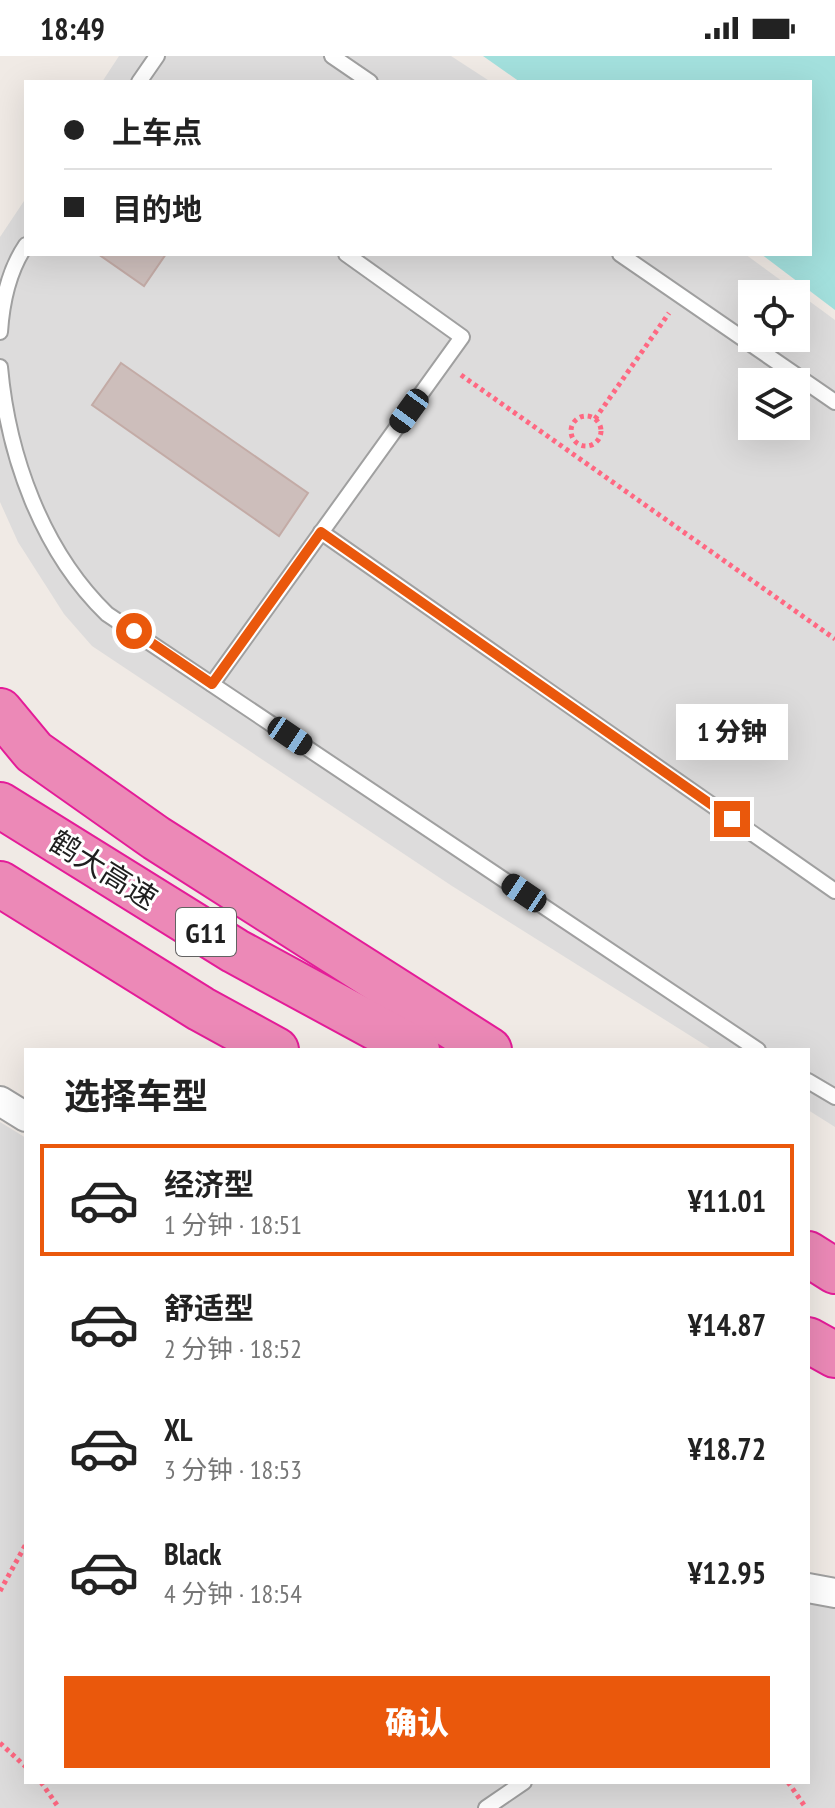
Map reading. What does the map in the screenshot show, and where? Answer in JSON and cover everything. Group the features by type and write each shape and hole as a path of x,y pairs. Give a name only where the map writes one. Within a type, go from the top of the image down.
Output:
{"highway":[{"path":"0,711 34,752 131,821 486,1048"},
{"name":"鹤大高速","path":"0,805 235,951 413,1048"},
{"name":"G11","path":"0,884 201,1009 272,1048"},
{"path":"810,1255 835,1271"},
{"path":"810,1265 835,1278"},
{"path":"810,1341 835,1355"}],"street":[{"path":"0,1101 24,1116"},
{"path":"810,1588 835,1593"}],"lane":[{"path":"140,80 157,56"},
{"path":"332,56 367,80"},
{"path":"0,332 9,281 24,248"},
{"path":"212,684 462,337 349,256"},
{"path":"623,256 835,402"},
{"path":"0,367 8,416 26,484 66,566 107,614 755,1048"},
{"path":"321,532 835,891"},
{"path":"810,1082 835,1097"},
{"path":"486,1808 521,1784"}],"path":[{"path":"595,419 681,296"},
{"path":"444,363 835,639"},
{"path":"584,415 595,419 601,429 598,440 591,445 578,444 570,434 571,425 584,415"},
{"path":"572,453 578,444"},
{"path":"0,1591 24,1548"},
{"path":"0,1743 24,1765"},
{"path":"42,1784 59,1808"},
{"path":"789,1784 806,1808"}],"shaded area":[{"path":"119,56 451,56 488,80 103,80"},
{"path":"24,201 24,256 748,256 780,280 738,280 738,352 810,352 810,302 835,320 835,1127 810,1111 810,1048 710,1048 452,886 92,646 64,614 18,542 0,502 0,237"},
{"path":"0,1122 24,1137 24,1784 810,1784 810,1593 835,1605 835,1808 0,1808"}],"water":[{"path":"483,56 835,56 835,310 810,291 810,280 795,280 764,256 812,256 812,80 517,80"}],"building":[{"path":"101,256 165,256 144,286"},
{"path":"121,363 308,493 279,536 92,405"}],"route":[{"path":"134,631 212,684 321,532 732,819"}]}
